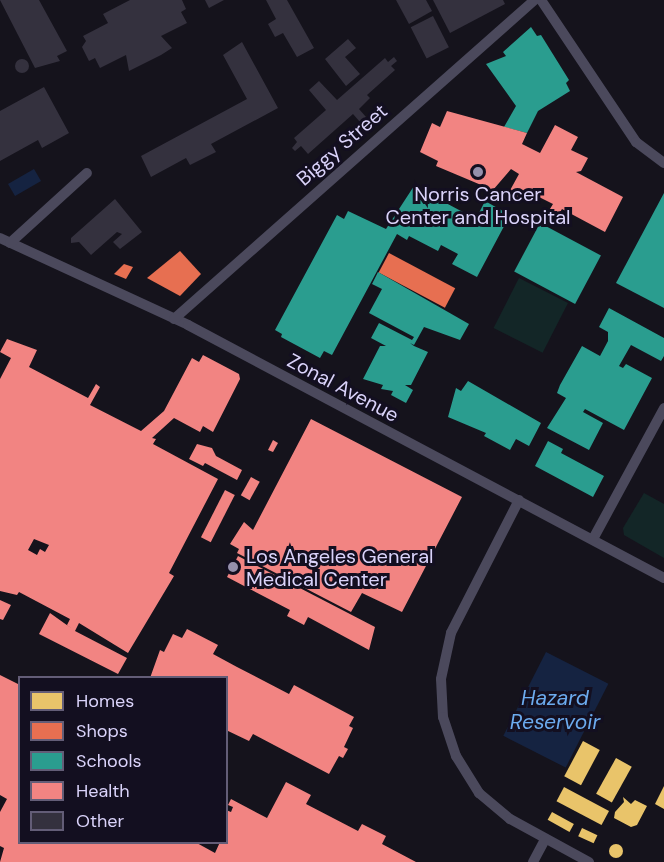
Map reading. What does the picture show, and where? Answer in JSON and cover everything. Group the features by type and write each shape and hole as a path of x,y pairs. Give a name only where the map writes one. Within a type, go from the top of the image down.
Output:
{"street":[{"name":"Biggy Street","path":"174,319 535,0"},
{"path":"542,0 636,142 664,163"},
{"path":"5,241 87,173"},
{"name":"Zonal Avenue","path":"5,241 174,319 664,578"},
{"path":"593,539 664,408"},
{"path":"519,500 451,633 443,662 441,699 448,736 466,776 501,813 589,862"},
{"path":"533,862 545,839"}],"green space":[{"path":"519,278 568,303 543,353 494,328"},
{"path":"644,493 664,504 664,558 624,535 623,528"}],"water":[{"path":"34,169 41,181 15,196 8,184"},
{"name":"Hazard Reservoir","path":"546,652 608,684 566,768 503,736"}],"building: Homes":[{"path":"583,741 600,750 581,785 564,776"},
{"path":"616,758 632,767 612,803 596,794"},
{"path":"664,786 664,809 655,804"},
{"path":"564,787 609,811 602,825 556,801"},
{"path":"623,797 631,804 635,800 647,806 637,825 631,827 614,818 615,812 624,802"},
{"path":"552,812 574,824 570,832 548,820"},
{"path":"582,828 597,835 594,843 578,836"},
{"path":"616,844 621,846 623,851 621,856 616,858 611,856 609,851 611,846"}],"building: Shops":[{"path":"180,251 201,274 180,296 147,278"},
{"path":"389,253 455,288 445,308 379,272"},
{"path":"124,264 133,267 126,279 114,274"}],"building: Schools":[{"path":"531,27 537,36 541,35 569,80 566,83 570,91 538,111 527,133 504,127 516,106 486,64 506,56 503,52"},
{"path":"414,186 476,219 485,201 510,215 477,277 452,264 458,254 441,245 438,251 409,236 407,240 397,234 332,355 324,351 320,358 281,337 282,334 275,330 337,215 344,219 348,211 386,229"},
{"path":"664,193 664,308 616,283"},
{"path":"540,223 601,255 575,304 514,272"},
{"path":"378,272 469,324 460,340 424,327 414,345 410,343 414,346 428,352 411,385 405,385 413,390 406,403 391,395 393,391 381,389 383,385 363,379 380,346 386,346 371,338 379,323 412,340 414,337 369,313 382,289 372,284"},
{"path":"609,308 664,338 664,356 661,361 631,345 619,366 623,368 626,364 652,378 624,430 585,409 583,412 603,423 589,450 547,428 566,398 557,393 582,346 600,356 608,341 608,332 599,327"},
{"path":"468,381 541,423 529,446 516,439 510,450 484,436 486,433 448,417 456,388 461,391"},
{"path":"548,441 563,449 561,453 604,476 593,497 535,466"}],"building: Health":[{"name":"Norris Cancer Center and Hospital","path":"447,111 527,133 522,144 540,153 555,125 578,137 571,150 588,158 581,171 576,172 623,197 605,232 562,209 556,219 547,214 553,204 535,195 521,200 508,194 519,174 511,169 493,190 436,166 438,161 420,152 432,123 440,127"},
{"path":"7,339 37,350 29,367 88,398 96,384 100,387 90,405 141,431 164,411 192,358 199,362 203,355 239,374 240,379 213,432 203,426 200,432 174,418 152,438 156,439 153,444 218,479 169,573 174,576 128,653 79,623 75,631 127,658 118,674 39,634 50,613 71,628 67,625 70,619 19,592 17,595 0,591 0,379 11,358 0,352","holes":["34,539 49,545 45,552 40,549 37,555 28,550"]},
{"path":"311,419 462,497 402,612 362,593 351,612 237,553 239,549 230,544 244,522 253,530"},
{"path":"273,440 278,443 273,452 268,450"},
{"path":"197,444 212,448 216,456 242,470 237,480 205,463 203,466 189,459"},
{"path":"251,477 260,482 250,500 241,495"},
{"path":"225,490 235,495 211,542 201,537"},
{"path":"238,556 375,627 369,650 308,617 304,625 287,616 290,610 227,577"},
{"path":"0,600 11,605 3,620 0,619"},
{"path":"187,629 218,645 213,654 237,667 289,694 294,685 354,717 349,726 353,728 344,747 348,749 343,758 339,756 329,774 253,734 249,741 228,731 228,676 151,676 160,650 164,652 173,634 182,638"},
{"path":"0,675 18,684 18,844 199,844 215,853 219,844 228,844 228,811 231,812 233,807 228,805 231,799 267,818 286,782 311,795 306,804 358,831 362,824 386,836 382,844 416,862 0,862 4,848 0,846 0,812 7,799 0,795"}],"building: Other":[{"path":"0,0 39,0 67,51 57,56 60,61 35,68"},
{"path":"130,0 182,0 186,9 181,12 187,23 161,36 172,48 161,55 129,71 126,55 100,68 95,58 89,61 82,47 86,41 83,36 108,23 103,14"},
{"path":"205,0 224,0 209,8"},
{"path":"266,0 287,0 314,48 297,57 283,33 275,37 268,24 276,19"},
{"path":"396,0 426,0 432,11 409,24"},
{"path":"433,0 503,0 505,4 450,33"},
{"path":"433,16 449,47 427,59 411,27"},
{"path":"348,39 356,48 345,57 360,74 346,86 325,59"},
{"path":"242,42 278,108 211,144 216,152 190,165 186,158 151,177 141,156 247,99 223,55"},
{"path":"394,57 397,61 391,66 395,70 367,95 370,98 359,109 366,117 360,122 353,114 308,154 301,146 295,151 292,148 297,142 294,138 326,110 309,90 319,81 337,100 385,58 388,62"},
{"path":"19,59 25,59 29,66 25,73 19,73 15,69 15,63"},
{"path":"44,87 69,133 42,148 38,140 0,161 0,111"},
{"path":"115,199 142,232 120,249 113,242 122,234 117,232 91,255 79,242 71,243 71,238"}],"place":[{"name":"Norris Cancer Center and Hospital","path":"478,172"},
{"name":"Los Angeles General Medical Center","path":"233,567"}]}
